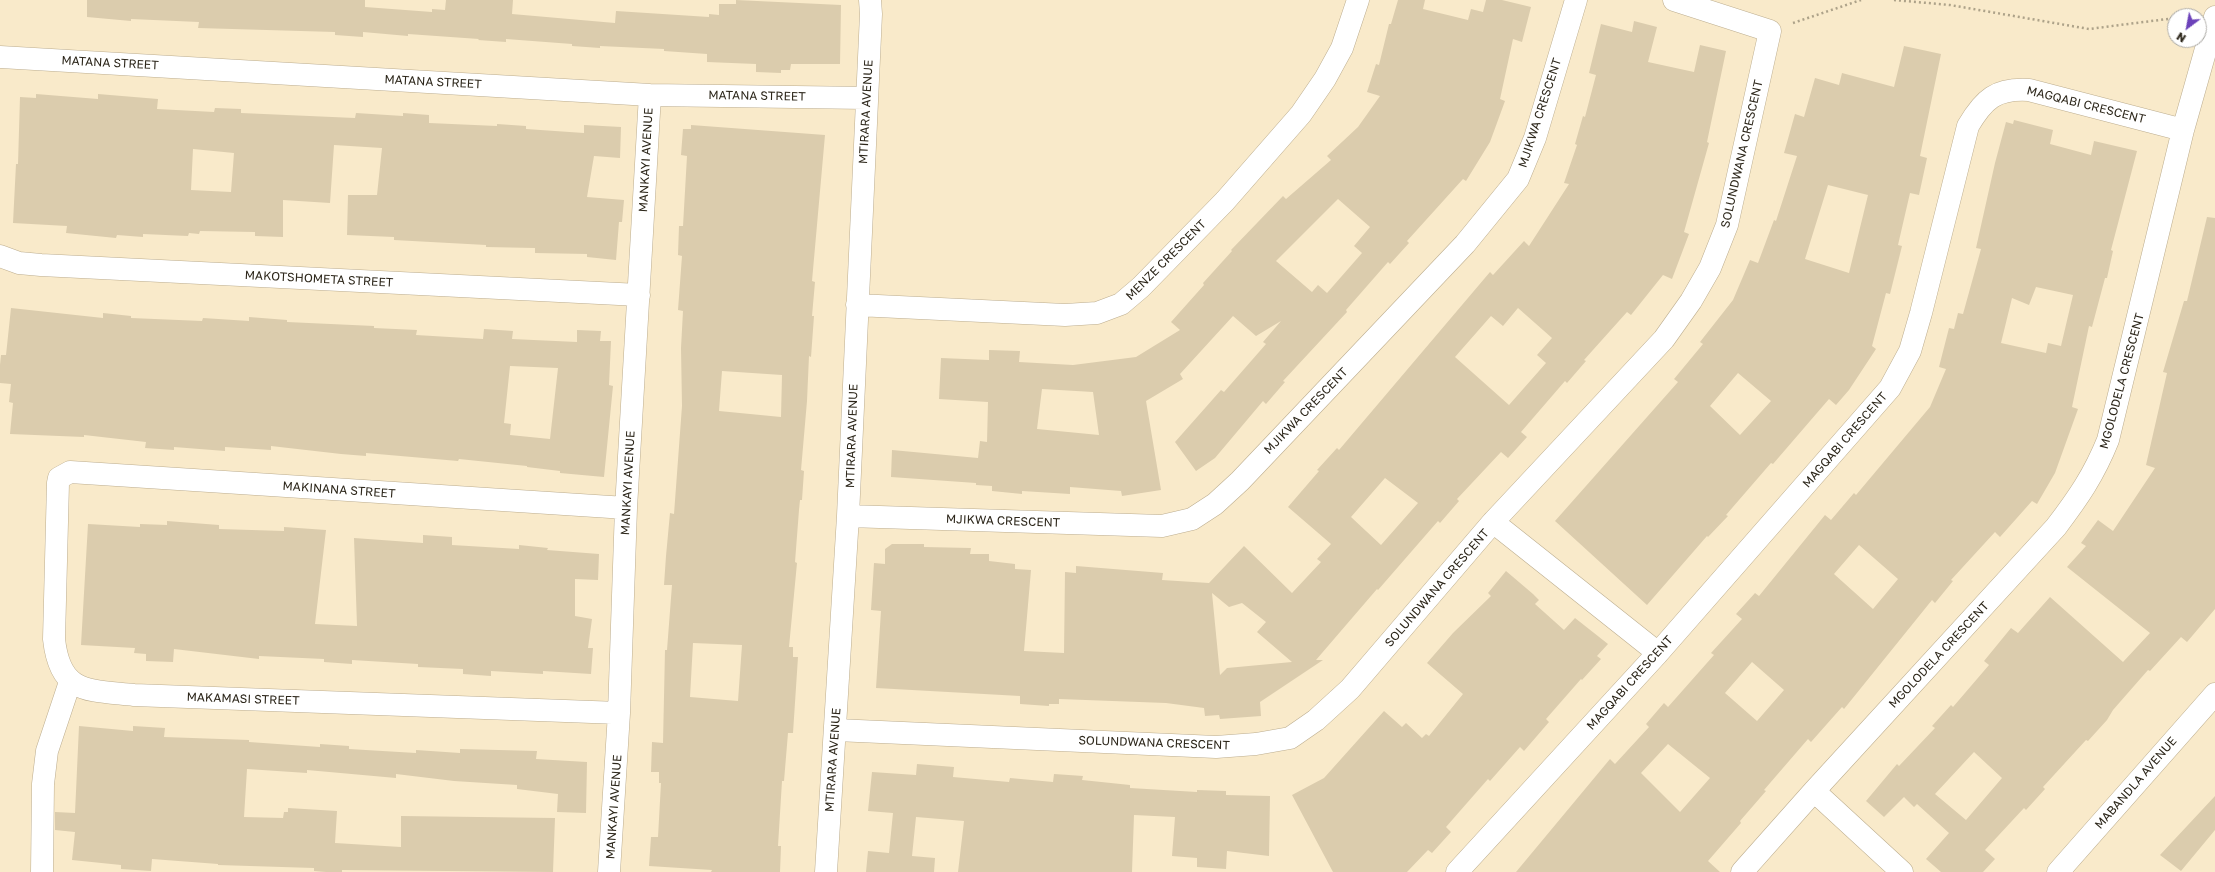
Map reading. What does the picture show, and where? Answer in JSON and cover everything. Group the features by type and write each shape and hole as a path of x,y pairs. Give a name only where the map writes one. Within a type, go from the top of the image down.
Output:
{"street":[{"name":"MTIRARA AVENUE","path":"826,872 836,730 848,516 871,14 870,0"},
{"name":"MENZE CRESCENT","path":"858,305 1065,315 1097,313 1121,304 1141,287 1225,201 1301,114 1325,79 1342,48 1358,0"},
{"name":"MJIKWA CRESCENT","path":"848,516 1162,526 1192,519 1215,504 1245,475 1465,244 1518,179 1535,138 1576,0"},
{"path":"1674,0 1770,31"},
{"name":"MGOLODELA CRESCENT","path":"1742,872 1814,790 2056,527 2082,494 2096,470 2108,440 2120,396 2183,130 2215,17"},
{"name":"SOLUNDWANA CRESCENT","path":"836,730 1216,747 1256,744 1290,738 1316,720 1350,689 1493,522 1664,339 1691,301 1710,268 1727,225 1770,31"},
{"name":"MATANA STREET","path":"0,57 650,95 867,98"},
{"name":"MAGQABI CRESCENT","path":"1457,872 1658,652 1890,388 1910,351 1921,314 1968,126 1978,109 1988,99 2000,92 2013,89 2029,90 2183,130"},
{"name":"MANKAYI AVENUE","path":"609,872 620,713 626,508 650,95"},
{"name":"MAKOTSHOMETA STREET","path":"0,256 19,263 41,265 638,295"},
{"name":"MAKINANA STREET","path":"70,682 62,671 56,656 54,639 58,483 59,478 70,472 626,508"},
{"path":"1493,522 1658,652"},
{"path":"42,872 43,784 47,751 70,682"},
{"name":"MAKAMASI STREET","path":"70,682 88,689 134,695 620,713"},
{"name":"MABANDLA AVENUE","path":"2058,872 2215,694"},
{"path":"1814,790 1902,872"}],"path":[{"path":"1770,31 1861,0"},
{"path":"1894,0 1950,5 2089,29 2167,19"}],"building":[{"path":"87,0 365,0 365,7 432,12 432,9 445,10 446,0 513,0 512,14 615,23 616,11 709,17 709,14 719,15 719,4 736,4 736,0 841,5 840,64 791,64 790,70 781,70 781,73 756,72 756,64 707,62 707,54 664,51 664,49 600,46 600,48 572,46 572,44 506,39 506,42 408,34 408,36 363,32 363,37 335,35 335,32 198,28 199,22 131,19 131,21 87,17"},
{"path":"1398,0 1425,0 1423,9 1468,20 1471,9 1483,12 1486,0 1502,0 1531,7 1522,42 1513,39 1500,99 1505,101 1490,142 1466,181 1463,179 1407,241 1409,243 1390,264 1388,262 1346,310 1347,312 1283,381 1285,382 1266,404 1263,401 1215,458 1196,471 1175,442 1221,390 1224,392 1266,344 1263,342 1281,321 1256,336 1233,316 1180,374 1183,379 1146,401 1161,490 1122,496 1121,491 1070,487 1070,494 1022,491 1022,494 992,491 992,486 976,485 976,483 891,477 892,450 978,458 980,441 987,442 988,402 939,399 941,358 989,360 989,350 1020,351 1019,362 1073,365 1136,357 1180,330 1171,322 1204,285 1203,283 1232,251 1231,250 1283,196 1286,199 1331,160 1327,156 1358,127 1380,96 1367,92 1376,64 1379,65 1389,24 1391,24","holes":["1338,199 1370,227 1354,246 1362,253 1327,293 1318,285 1312,292 1276,261","1042,389 1093,392 1099,435 1037,429"]},
{"path":"1634,21 1657,27 1648,62 1694,72 1700,45 1726,51 1707,142 1709,143 1684,232 1689,234 1672,279 1663,275 1631,315 1627,312 1584,360 1586,361 1567,383 1565,381 1521,432 1527,437 1508,458 1501,452 1457,499 1459,501 1440,523 1438,521 1316,660 1323,660 1260,702 1261,716 1220,719 1219,715 1205,716 1204,708 1166,703 1059,699 1059,704 1049,704 1049,706 1020,704 1020,696 876,688 881,611 871,610 874,563 885,564 885,549 892,544 924,544 924,547 971,548 970,554 989,554 989,561 1015,564 1015,569 1031,570 1024,651 1064,653 1065,572 1076,573 1076,566 1163,573 1162,580 1209,583 1244,546 1292,593 1321,562 1317,559 1331,544 1288,507 1319,471 1317,470 1337,448 1339,450 1490,272 1493,275 1524,241 1529,246 1569,184 1564,183 1577,145 1575,144 1583,116 1585,117 1596,75 1589,73 1601,24 1632,32","holes":["1518,308 1552,338 1537,355 1546,363 1509,405 1455,357 1491,316 1503,326","1385,478 1418,503 1381,545 1351,517","1212,593 1229,607 1242,603 1266,622 1257,632 1292,662 1227,668 1220,675"]},
{"path":"1904,46 1941,54 1920,156 1927,158 1919,195 1910,193 1898,245 1902,246 1890,294 1886,293 1872,346 1876,349 1849,390 1836,405 1829,399 1773,464 1771,463 1726,515 1728,516 1708,537 1707,536 1647,605 1555,521 1678,382 1674,379 1703,344 1700,342 1733,300 1750,260 1758,263 1774,220 1776,221 1797,156 1784,153 1795,114 1804,117 1815,78 1839,85 1842,73 1894,87","holes":["1828,185 1868,195 1849,273 1805,259","1738,373 1771,401 1740,435 1710,406"]},
{"path":"36,94 98,99 98,94 158,99 157,109 214,112 215,108 241,109 241,113 355,118 356,113 403,116 403,113 429,115 429,123 497,126 497,124 526,126 526,129 584,133 584,125 621,127 620,158 594,156 587,197 624,200 622,222 619,222 616,260 587,257 587,254 535,253 535,248 486,247 486,245 394,240 394,237 347,235 348,195 377,195 382,148 334,145 330,203 283,200 283,237 255,236 255,232 200,231 199,234 189,233 188,236 143,234 143,237 117,235 116,238 66,233 67,226 13,223 16,164 18,164 20,97 36,98","holes":["193,149 234,153 231,192 191,190"]},
{"path":"2014,120 2053,130 2050,144 2091,155 2094,141 2137,151 2111,250 2113,251 2107,278 2105,278 2092,327 2089,326 2072,407 2078,409 2055,473 2037,504 2032,501 2000,537 1995,532 1951,580 1953,581 1935,603 1932,600 1844,709 1842,707 1811,742 1808,739 1764,790 1766,791 1740,821 1741,823 1708,861 1720,872 1516,872 1610,759 1615,764 1649,727 1646,724 1664,703 1668,707 1714,655 1711,653 1742,619 1736,614 1755,593 1759,596 1825,515 1831,520 1854,493 1856,495 1930,407 1946,369 1939,367 1949,328 1954,329 1958,313 1963,314 1981,249 1976,248 1995,163 2006,122 2013,124","holes":["2036,287 2073,295 2061,346 2048,343 2046,353 2001,343 2012,298 2029,305","1859,545 1898,579 1873,609 1834,574","1752,662 1784,690 1757,721 1725,693","1668,744 1710,778 1680,812 1641,773"]},
{"path":"691,125 825,135 812,281 815,282 812,316 814,316 811,357 809,356 801,470 804,471 802,500 800,500 799,510 795,562 797,563 789,647 793,647 793,657 798,657 793,733 788,733 784,781 782,781 778,846 781,846 780,872 711,872 712,870 649,866 651,837 658,837 661,783 659,783 659,772 651,772 652,742 663,743 665,650 667,650 672,585 664,585 670,513 674,514 682,406 681,348 683,311 678,310 682,256 678,255 679,226 683,226 687,156 681,155 683,129 691,129","holes":["722,371 782,375 781,417 719,411","693,643 742,645 738,701 690,697"]},
{"path":"2207,217 2215,218 2215,609 2187,642 2181,637 2150,671 2148,670 2113,710 2107,720 2088,741 2086,740 2043,787 2045,789 2026,810 2024,808 1985,850 1995,859 1983,872 1941,872 1926,859 1949,833 1917,804 1914,807 1904,797 1884,817 1866,801 1897,764 1899,766 1935,728 1932,726 1951,705 1953,707 1989,665 1984,661 2011,628 2018,633 2050,597 2123,662 2150,633 2067,567 2086,546 2081,543 2098,520 2113,531 2155,468 2146,465 2167,373 2163,372 2184,301 2187,301","holes":["1974,752 2002,778 1966,820 1935,794"]},
{"path":"11,308 103,318 103,313 131,316 131,318 202,321 203,318 249,321 249,317 287,320 287,322 374,326 374,328 417,330 416,335 483,339 484,329 513,331 512,339 577,342 577,330 601,331 600,341 611,341 609,385 613,386 604,477 560,473 560,471 527,466 459,459 458,461 366,453 366,456 271,446 271,450 225,447 225,451 174,447 174,450 145,448 146,442 84,435 84,437 10,434 13,403 9,402 11,384 0,383 1,355 6,355","holes":["510,366 558,368 550,439 510,435 511,424 504,423"]},
{"path":"167,521 219,525 219,529 284,531 284,527 326,530 315,624 357,626 354,538 423,543 423,535 452,537 452,545 519,549 519,545 548,548 547,550 599,554 598,580 575,579 575,616 592,619 588,648 593,648 591,674 543,671 543,674 491,671 491,676 463,674 463,669 418,667 418,664 352,660 352,664 324,662 324,659 259,656 259,659 174,649 173,662 146,661 146,654 134,653 135,648 81,645 88,524 140,527 140,524 167,525"},
{"path":"1506,571 1539,600 1535,604 1564,630 1575,618 1608,644 1597,656 1601,659 1582,680 1581,679 1546,719 1549,722 1524,751 1520,747 1490,781 1488,779 1446,827 1451,832 1432,853 1428,850 1407,872 1333,872 1292,795 1324,778 1384,711 1402,727 1406,723 1422,738 1426,734 1429,736 1463,694 1427,663 1453,633 1491,596 1488,593"},
{"path":"79,726 133,731 133,726 165,728 164,737 249,740 249,742 320,747 320,744 349,746 349,749 416,753 416,750 460,753 460,749 537,751 536,759 587,762 586,813 557,812 558,794 517,789 517,785 454,781 396,774 396,778 307,770 307,773 247,769 244,817 283,818 284,812 288,812 288,808 337,811 335,843 401,847 401,816 555,818 553,872 342,870 342,872 326,872 314,871 314,868 218,865 152,859 151,871 121,869 121,865 72,860 75,832 55,830 55,812 75,813"},
{"path":"917,764 954,767 953,777 1009,782 1010,778 1053,782 1054,774 1083,776 1082,780 1130,785 1130,788 1197,792 1197,790 1226,791 1226,795 1270,796 1269,856 1227,851 1226,869 1197,867 1197,858 1172,856 1175,817 1134,815 1132,872 958,872 964,821 916,817 912,856 935,858 934,872 866,872 868,851 889,853 893,813 868,811 872,772 916,775"},
{"path":"2215,796 2215,830 2181,871 2160,855"}]}
